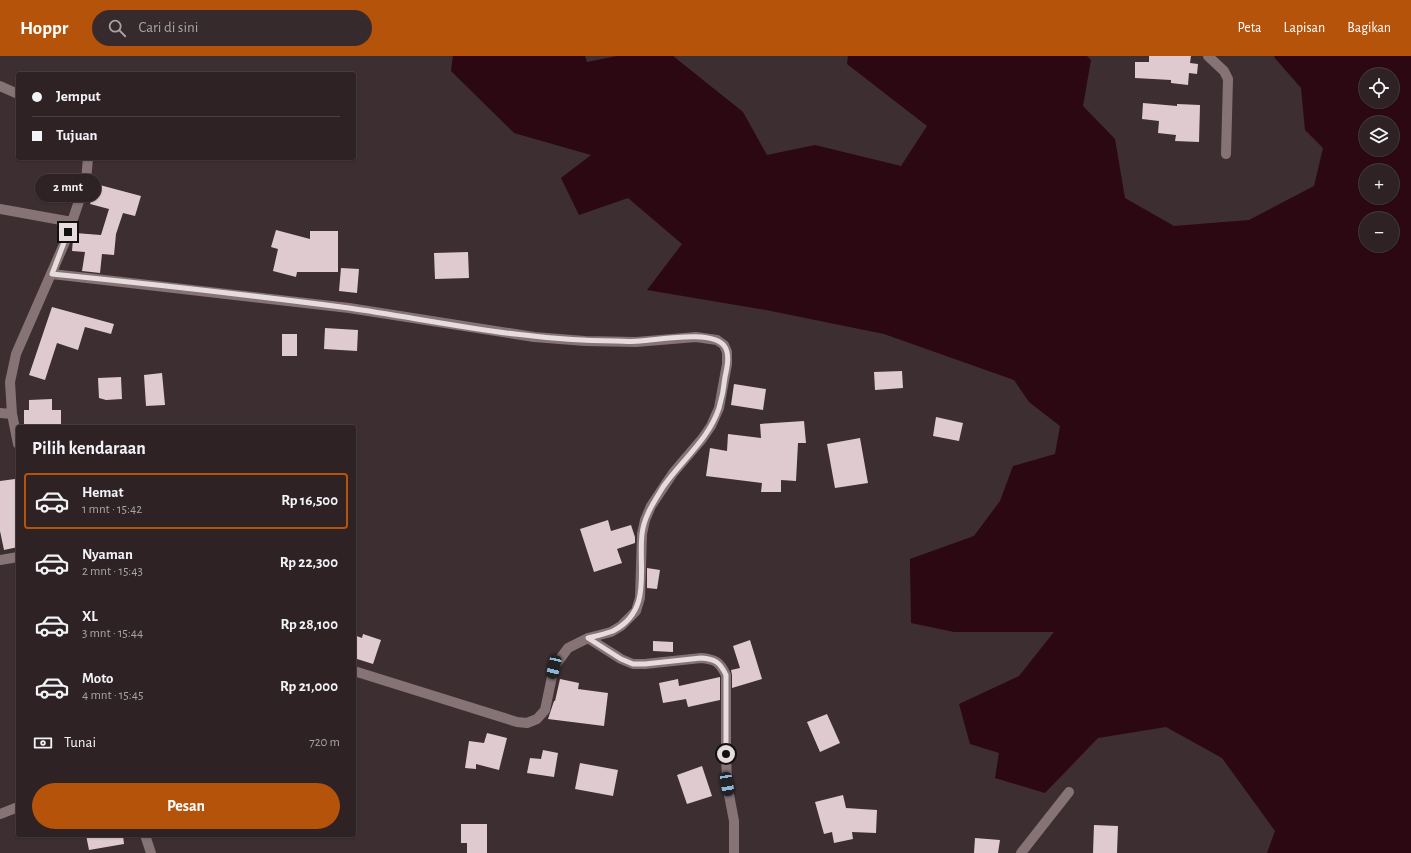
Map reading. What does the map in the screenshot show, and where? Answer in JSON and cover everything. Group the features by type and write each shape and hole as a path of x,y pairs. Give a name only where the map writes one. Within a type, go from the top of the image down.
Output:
{"street":[{"path":"1208,56 1224,71 1228,79 1226,154"},
{"path":"0,86 16,93"},
{"path":"16,434 12,414 10,382 16,354 52,274 72,222 86,181 88,160"},
{"path":"0,209 72,222"},
{"path":"52,274 342,308 534,337 584,341 636,342 696,337 717,340 724,345 727,352 727,364 719,408 711,426 673,473 651,506 645,520 642,534 640,598 636,611 621,626 611,632 588,638 568,648 554,667 545,710 537,719 527,723 517,722 356,672"},
{"path":"0,413 12,414"},
{"path":"0,560 16,557"},
{"path":"588,638 621,659 633,664 701,658 710,659 722,665 726,675 727,784 734,821 734,853"},
{"path":"1021,853 1069,792"},
{"path":"0,814 16,809"},
{"path":"146,837 151,853"}],"shaded area":[{"path":"453,56 585,56 587,62 617,56 673,56 743,112 767,155 815,145 901,166 927,126 847,64 848,56 1087,56 1091,60 1083,106 1115,139 1125,198 1174,226 1249,220 1314,186 1323,148 1305,130 1301,88 1274,57 1411,56 1411,853 1267,853 1275,831 1222,758 1166,727 1098,738 1045,793 995,778 999,753 970,744 959,704 1019,676 1054,632 954,632 911,623 910,559 974,536 1000,501 1013,466 1055,454 1060,426 1029,402 1014,380 884,334 766,310 647,290 682,244 628,198 579,215 561,178 591,155 514,133 451,71"}],"building":[{"path":"1149,56 1191,56 1190,63 1198,64 1197,74 1189,73 1188,85 1171,83 1171,80 1135,78 1135,62 1149,62"},
{"path":"1143,103 1177,106 1177,104 1200,105 1199,142 1175,141 1176,135 1158,133 1159,121 1142,119"},
{"path":"96,184 141,196 135,216 123,213 116,234 114,255 102,254 100,273 82,271 85,252 72,251 75,233 101,235 109,209 90,204"},
{"path":"276,230 310,239 310,231 338,231 338,272 297,272 296,277 273,271 278,249 271,247"},
{"path":"468,252 469,278 435,279 434,253"},
{"path":"341,268 359,269 357,293 339,291"},
{"path":"52,307 114,324 111,334 85,327 78,350 57,343 45,380 29,375"},
{"path":"325,328 358,330 357,351 324,349"},
{"path":"282,334 297,334 297,356 282,356"},
{"path":"902,371 903,388 875,390 874,372"},
{"path":"162,373 165,405 146,406 144,375"},
{"path":"121,377 122,399 106,400 99,398 98,378"},
{"path":"734,384 766,389 763,410 731,405"},
{"path":"52,399 52,410 61,410 61,425 24,425 24,410 29,410 29,400"},
{"path":"936,417 963,423 959,441 933,436"},
{"path":"804,421 806,443 798,443 796,481 781,480 781,492 761,492 762,483 706,476 710,448 727,451 728,434 761,438 760,424"},
{"path":"860,438 868,483 835,488 827,444"},
{"path":"15,479 16,487 16,547 4,550 0,531 0,481"},
{"path":"608,520 611,531 631,525 635,537 635,543 617,549 622,563 594,572 580,529"},
{"path":"647,568 660,570 657,589 647,588"},
{"path":"363,634 381,640 373,664 356,659 356,636 362,638"},
{"path":"750,640 762,679 732,688 731,670 740,668 733,646"},
{"path":"653,641 673,642 673,652 653,651"},
{"path":"720,677 720,700 688,707 686,699 663,703 659,683 678,679 679,686"},
{"path":"560,679 579,683 578,689 608,693 604,726 548,719 555,701"},
{"path":"827,714 840,743 820,752 807,722"},
{"path":"487,733 507,738 499,770 476,764 476,769 465,768 469,741 484,743"},
{"path":"543,750 558,753 554,777 527,773 530,758 541,759"},
{"path":"580,763 618,770 613,796 575,789"},
{"path":"702,766 712,796 687,804 677,775"},
{"path":"843,795 846,808 877,810 876,833 852,832 853,839 834,843 832,832 824,834 815,802"},
{"path":"461,824 487,824 487,853 467,853 467,843 461,843"},
{"path":"1094,825 1118,826 1117,853 1093,853"},
{"path":"86,837 123,837 124,844 89,850"},
{"path":"975,838 1000,840 998,853 974,853"}],"route":[{"path":"68,232 52,274 350,308 534,337 584,341 636,342 696,337 717,340 724,345 727,352 727,364 724,386 719,408 711,426 673,473 651,506 645,520 642,534 640,598 636,611 621,626 611,632 588,638 621,659 633,664 701,658 710,659 722,665 726,675 726,754"}]}
